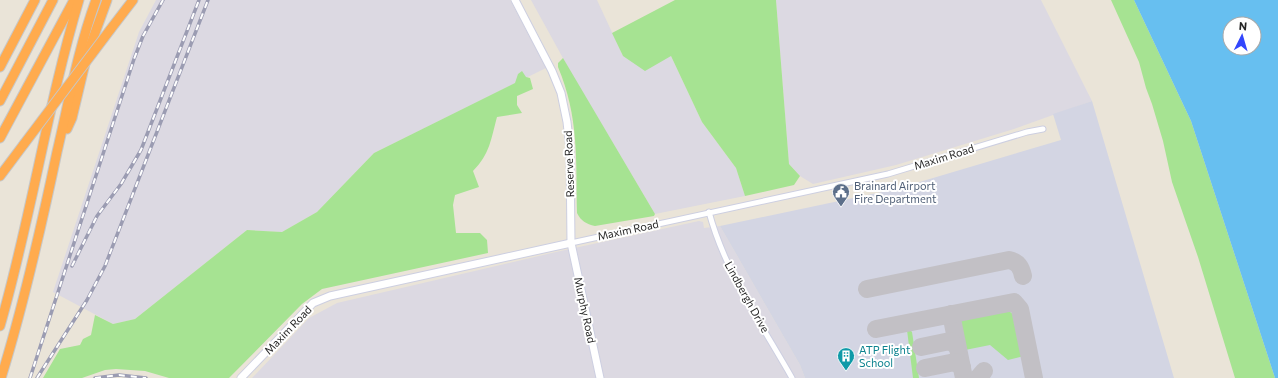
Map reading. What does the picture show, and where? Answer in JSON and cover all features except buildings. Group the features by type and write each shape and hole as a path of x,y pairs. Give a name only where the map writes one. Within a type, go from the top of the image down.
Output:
{"highway":[{"path":"0,67 35,0"},
{"path":"0,101 53,0"},
{"path":"0,138 74,0"},
{"path":"0,326 22,243 65,52 79,0"},
{"path":"1,378 20,314 82,45 96,0"},
{"path":"58,149 72,118 87,55 107,0"},
{"path":"0,176 133,0"}],"street":[{"name":"Reserve Road","path":"515,0 552,71 561,93 567,122 570,150 571,243"},
{"name":"Maxim Road","path":"241,378 314,303 330,296 888,174 1026,132 1043,129"},
{"name":"Lindbergh Drive","path":"709,212 725,257 792,378"},
{"name":"Murphy Road","path":"571,243 600,378"}],"shaded area":[{"path":"156,0 510,0 546,68 374,153 317,212 282,232 247,230 135,319 113,324 53,292 139,32"},
{"path":"531,0 597,0 623,56 671,56 702,122 736,168 745,196 655,214 569,69"},
{"path":"776,0 1041,0 1092,101 1014,129 896,165 813,184 800,176 789,164"},
{"path":"1092,101 1174,378 805,378 800,365 720,226 896,189 1061,140 1053,114"},
{"path":"699,221 703,222 704,228 720,226 800,365 805,378 252,378 309,318 337,303 556,252"}],"green space":[{"path":"675,0 776,0 789,164 800,176 794,185 745,196 736,168 702,122 671,56 645,71 623,56 612,33"},
{"path":"1111,0 1134,0 1191,121 1275,378 1235,378 1198,257 1172,182 1163,141 1139,62"},
{"path":"563,58 655,214 654,216 595,226 584,222 577,213 576,157 573,121 565,85 558,67 558,63"},
{"path":"522,71 526,77 530,78 533,89 517,96 517,105 522,113 497,117 486,152 479,165 473,171 479,187 455,195 453,205 456,233 480,233 487,240 488,253 322,289 302,304 229,378 169,378 145,371 116,369 105,370 82,378 43,378 60,349 80,345 83,339 91,335 95,315 113,324 135,319 247,230 282,232 317,212 374,153 515,83 518,74"},
{"path":"1001,309 1008,310 1013,314 1016,320 1021,335 1024,356 1008,360 990,345 960,351 955,325 957,318"},
{"path":"907,330 912,332 919,378 913,378"}],"water":[{"path":"1134,0 1278,0 1278,378 1275,378 1191,121"}],"taxiway":[{"path":"867,289 1009,260 1019,265 1023,276"},
{"path":"876,329 1014,302 1020,309 1034,378"},
{"path":"951,314 964,378"},
{"path":"921,347 950,341 957,346"},
{"path":"925,368 955,362 962,367"},
{"path":"978,378 984,371"}],"railway":[{"path":"30,378 134,59 143,36 163,0"},
{"path":"72,266 97,216 121,184 141,150 199,0"},
{"path":"37,378 87,300 105,266 208,0"},
{"path":"95,378 119,375 146,378"}],"place":[{"name":"Brainard Airport Fire Department","path":"841,207"},
{"name":"ATP Flight School","path":"846,371"}]}
